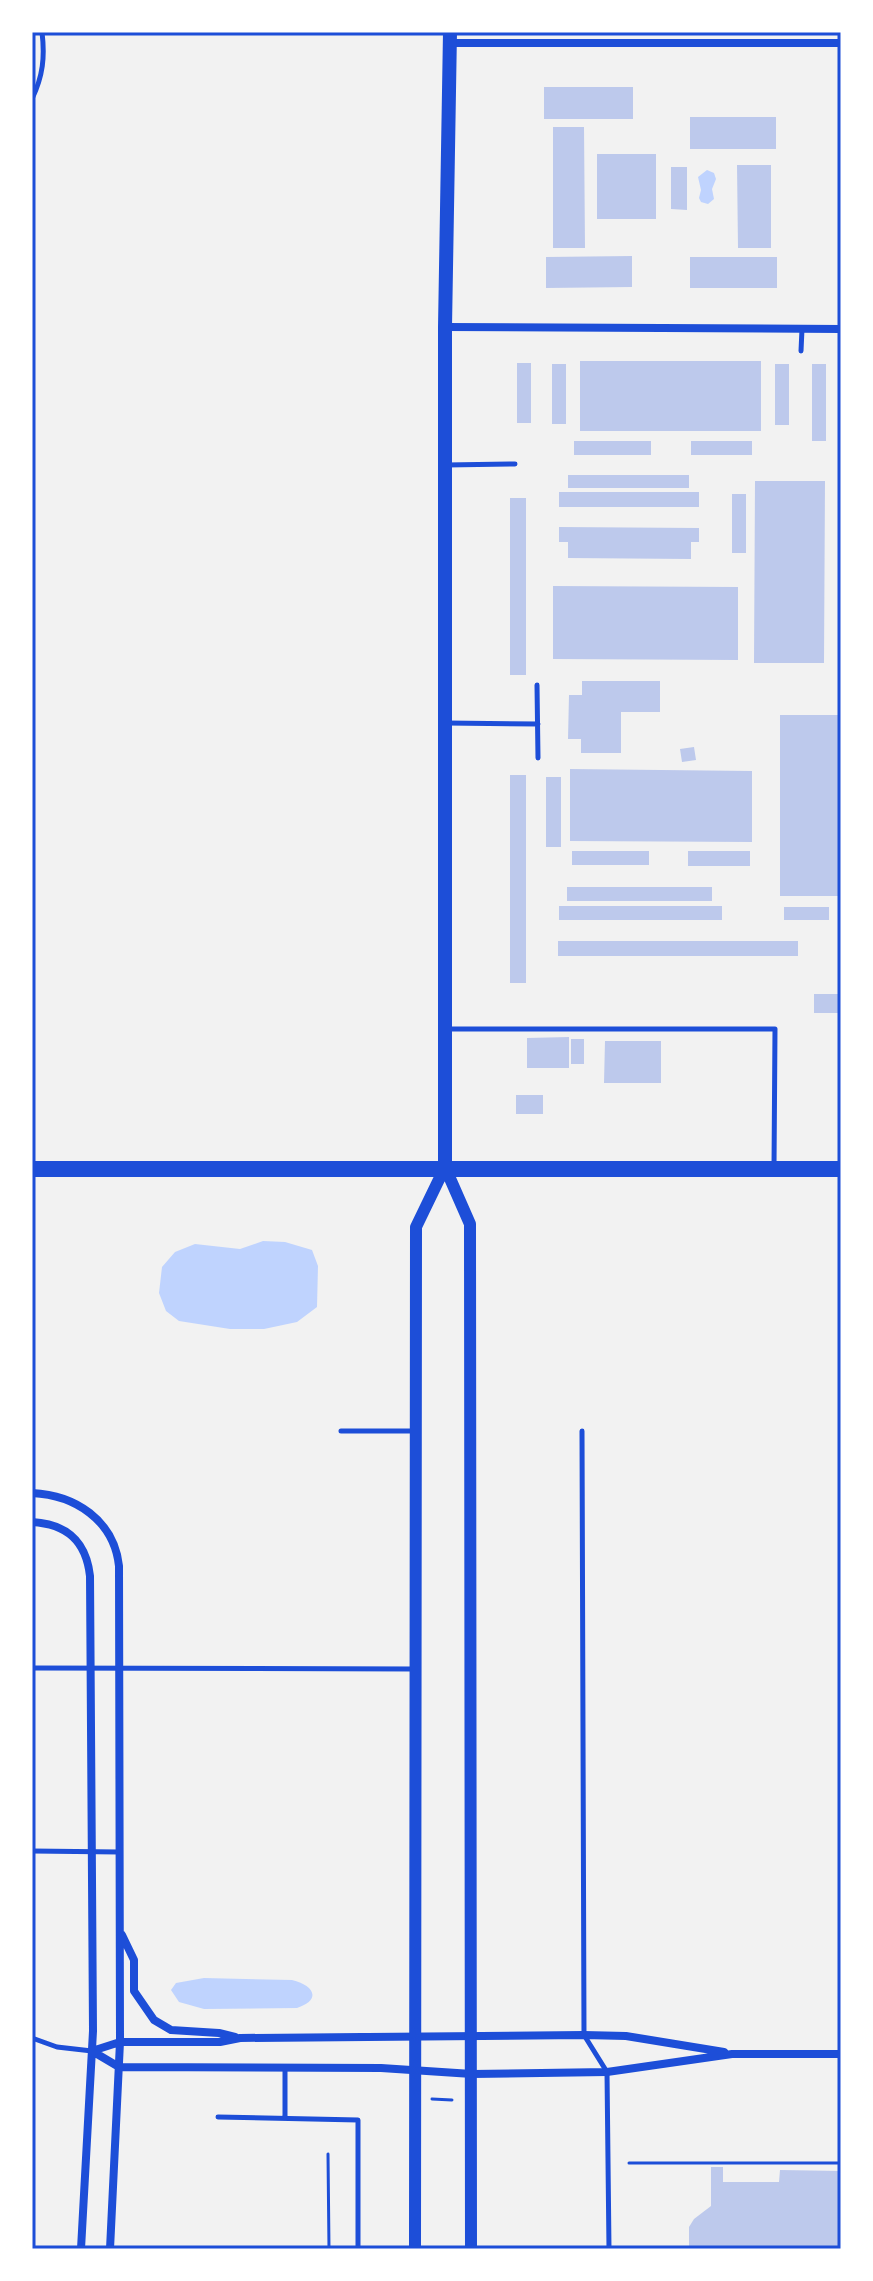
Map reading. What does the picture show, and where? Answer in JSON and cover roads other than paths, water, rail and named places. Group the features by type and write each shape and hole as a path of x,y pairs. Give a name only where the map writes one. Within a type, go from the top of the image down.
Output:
{"main road":[{"path":"445,1167 445,327 450,37"},
{"path":"32,1169 841,1169"}],"street":[{"path":"450,37 841,43"},
{"path":"445,327 841,329"},
{"path":"415,2249 416,1227 445,1167"},
{"path":"445,1167 470,1224 471,2249"},
{"path":"32,1493 66,1498 92,1515 113,1542 118,1558 120,2042 110,2249"},
{"path":"32,1522 54,1525 77,1538 88,1559 90,1576 92,2051 81,2249"},
{"path":"121,1933 134,1960 134,1991 154,2020 171,2030 219,2033 240,2038"},
{"path":"92,2051 120,2042 220,2042 240,2038 584,2035 626,2036 732,2054"},
{"path":"92,2051 119,2067 381,2068 472,2074 607,2072 732,2054 841,2054"}],"lane":[{"path":"32,99 43,72 45,54 42,32"},
{"path":"801,351 802,329"},
{"path":"445,465 515,464"},
{"path":"537,685 538,758"},
{"path":"445,723 538,724"},
{"path":"445,1029 775,1029 774,1168"},
{"path":"341,1431 415,1431"},
{"path":"582,1431 584,2035 607,2072 609,2249"},
{"path":"32,1668 415,1669"},
{"path":"32,1851 120,1852"},
{"path":"32,2038 57,2047 92,2051"},
{"path":"285,2068 285,2118"},
{"path":"218,2117 358,2120 358,2249"}],"water":[{"path":"707,170 714,173 716,179 712,189 714,199 708,204 699,198 698,177"},
{"path":"263,1241 285,1242 312,1250 318,1266 317,1307 297,1322 264,1329 230,1329 179,1321 166,1311 159,1293 162,1267 175,1252 195,1244 240,1249"},
{"path":"204,1978 292,1980 306,1985 312,1997 297,2008 204,2009 179,2002 171,1990 176,1983"}]}
